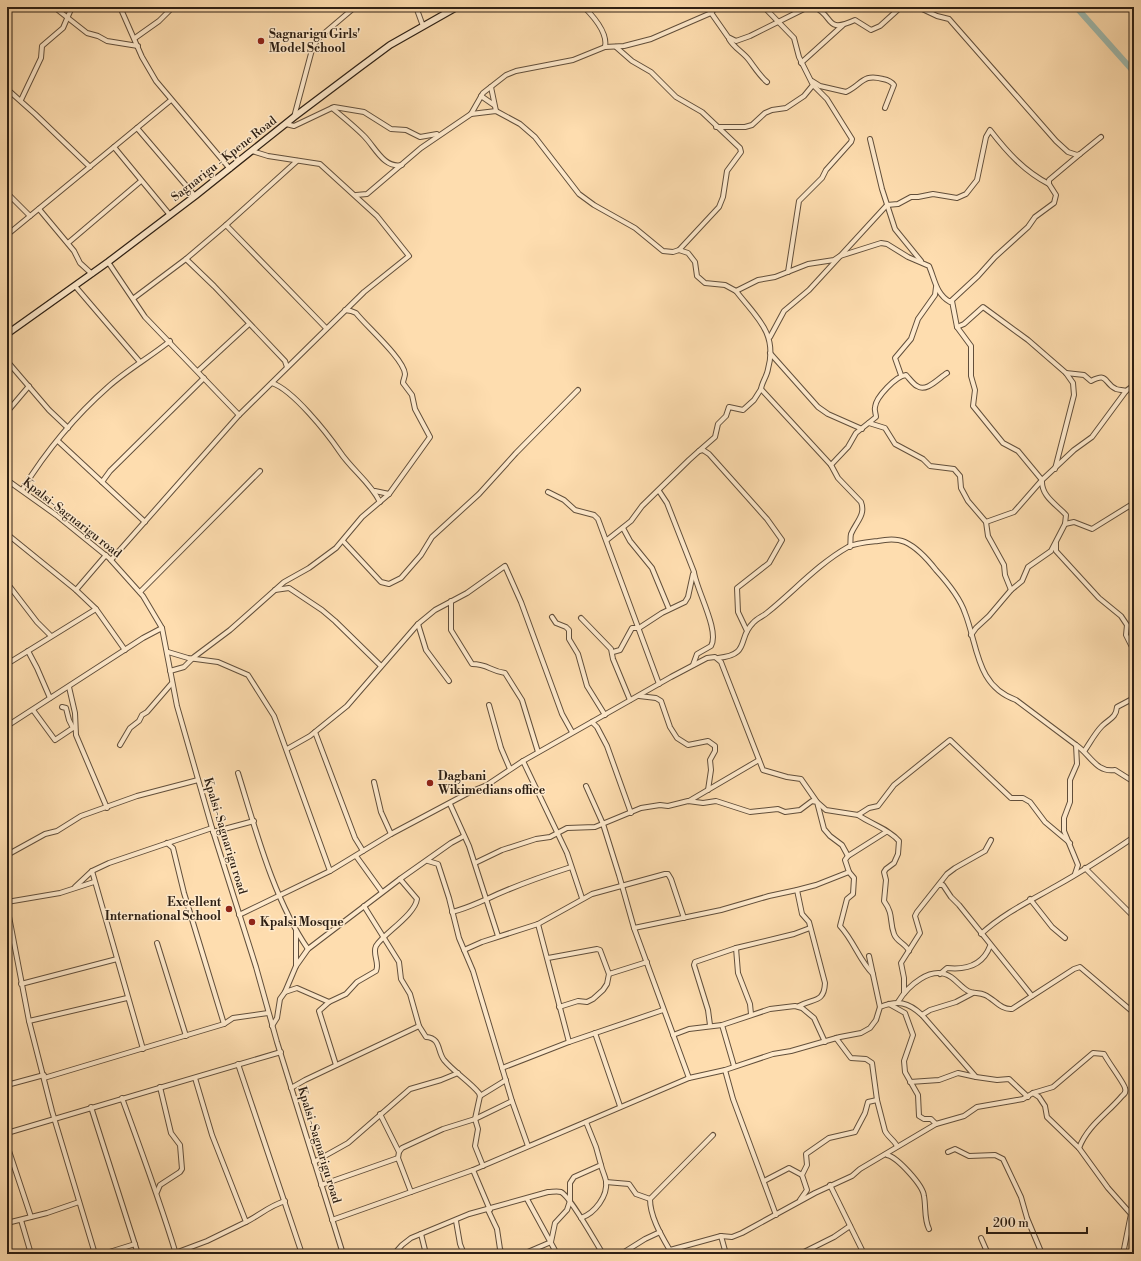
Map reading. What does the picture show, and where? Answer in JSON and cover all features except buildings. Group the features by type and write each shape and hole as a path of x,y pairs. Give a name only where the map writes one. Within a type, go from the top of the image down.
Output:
{"street":[{"path":"54,7 87,33 98,36 107,41 138,46"},
{"path":"21,100 41,58 42,46 63,28 72,7"},
{"path":"120,7 151,74 171,100 230,169"},
{"path":"135,38 159,21 173,7"},
{"path":"294,117 313,46 321,36 354,7"},
{"path":"416,7 423,26"},
{"name":"Sagnarigu - Kpene Road","path":"9,333 92,274 196,196 294,117 390,45 457,7"},
{"path":"584,7 602,32 606,42 605,47"},
{"path":"707,7 733,45 749,59 756,72 767,82"},
{"path":"470,114 480,96 506,75 516,71 572,60 605,47 616,48 651,39 711,13 716,7"},
{"path":"760,7 764,8 794,38 801,63 812,83 827,99 852,138 851,142 826,170 822,178 799,201 788,272"},
{"path":"728,37 732,40 739,41 808,7"},
{"path":"814,7 821,11 834,25 844,25"},
{"path":"801,63 844,25 855,20 871,30 875,30 901,7"},
{"path":"918,7 937,16 949,19 1056,141 1072,154 1080,154"},
{"path":"356,195 367,194 440,133 470,114 496,111 528,130 579,194 594,205 635,228 663,251 673,252 680,250 720,207 724,197 727,171 740,152 739,145 716,127 702,112 676,97 656,76 632,61 616,48"},
{"path":"812,83 846,92 853,89 862,80 868,77 874,76 891,81 894,85 885,108"},
{"path":"716,127 745,127 752,125 765,113 772,110 786,108 804,96 812,83"},
{"path":"491,87 496,111"},
{"path":"7,89 21,100 90,167"},
{"path":"480,96 494,105"},
{"path":"7,235 171,100"},
{"path":"286,124 294,126 332,108 364,112 391,128 406,130 420,137 440,133"},
{"path":"332,108 366,138 381,157 395,166 402,165"},
{"path":"137,128 196,196"},
{"path":"770,337 784,311 809,290 887,205 898,204 911,197 933,194 957,198 966,194 977,180 986,137 990,130 1008,153 1023,167 1049,184 1056,195 1054,202 1035,217 1028,227 995,256 978,276 952,301"},
{"path":"1049,184 1051,178 1101,137"},
{"path":"870,139 894,229 921,261"},
{"path":"114,147 170,215"},
{"path":"111,560 239,415 344,310 409,256 377,216 356,195 320,164 314,161 297,161 268,156 252,151"},
{"path":"134,298 186,259 297,161"},
{"path":"68,243 141,181"},
{"path":"7,193 30,216"},
{"path":"39,209 68,243 80,262 92,274"},
{"path":"226,225 326,328"},
{"path":"736,291 758,280 775,277 808,264 834,260 840,256 852,254 881,243 887,244 908,257 921,261 930,266 936,286 945,299 950,302 952,301"},
{"path":"607,540 623,528 642,506 715,437 718,424 726,416 729,407 743,410 754,400 761,389 768,370 770,337 766,329 736,291 725,285 705,283 697,276 695,262 688,253 680,250"},
{"path":"186,259 209,280 285,361 287,367"},
{"path":"108,262 134,298 136,304 145,317 170,341 239,415"},
{"path":"75,286 140,362"},
{"path":"901,375 895,358 911,339 918,319 935,295 936,286"},
{"path":"952,301 956,327 971,346 971,376 975,390 973,406 1004,443 1018,451 1042,480 1044,494 1066,515 1065,524 1051,551 1028,567 1022,581 1011,590 971,635"},
{"path":"956,327 964,324 983,307 1028,340 1066,373 1073,383 1074,395 1055,469"},
{"path":"170,671 181,668 230,630 273,591 314,564 343,541 362,517 389,494 430,437 415,409 412,395 403,383 405,373 397,359 386,344 356,314 351,311 344,310"},
{"path":"7,324 9,333"},
{"path":"198,371 249,324"},
{"path":"22,490 68,428 108,387 170,341"},
{"path":"770,353 818,407 828,414 862,429"},
{"path":"7,361 68,428"},
{"path":"831,465 848,446 856,434 876,417 874,408 882,395 901,375 906,374 916,386 926,388 947,373"},
{"path":"1066,373 1084,375 1091,381 1099,377 1105,378 1116,389 1126,391"},
{"path":"102,482 110,471 204,378"},
{"path":"272,383 284,388 308,414 375,491 380,502"},
{"path":"986,522 1014,512 1042,480 1074,450 1092,437 1126,391 1134,385"},
{"path":"7,412 29,386"},
{"path":"761,389 831,465 838,478 863,506 862,517 851,536 850,547"},
{"path":"343,541 381,582 389,584 401,578 421,555 432,537 479,494 516,452 578,390"},
{"path":"869,423 885,428 895,444 922,459 930,466 954,469 960,476 961,488 968,502 986,522 988,536 1004,565 1005,575 1011,590"},
{"path":"58,441 145,522"},
{"path":"699,451 704,450 709,454 767,519 782,540 769,563 737,588 738,612 747,631"},
{"path":"140,592 260,471"},
{"name":"Kpalsi-Sagnarigu road","path":"7,480 22,490 111,560 140,592 162,628 168,652 172,683 198,780 256,967 268,1013 320,1184 343,1254"},
{"path":"375,491 389,494"},
{"path":"658,491 666,503 694,572 695,582 709,618 713,639 710,646 697,654 693,665"},
{"path":"548,492 564,500 579,512 594,515 598,519 659,684"},
{"path":"1065,524 1074,522 1092,529 1134,502"},
{"path":"623,528 630,541 652,568 669,609"},
{"path":"7,534 76,590 96,609 125,650"},
{"path":"239,915 330,871 391,834 450,804 470,792 487,786 538,752 572,732 693,665 707,658 729,657 738,652 743,646 747,631 753,623 828,561 850,547 889,539 904,542 911,546 932,565 946,582 965,612 978,662 997,691 1004,696 1016,700 1076,744 1084,750 1091,760 1100,768 1107,771 1115,770 1134,782"},
{"path":"1056,541 1056,551 1099,598 1121,616 1127,625 1126,635 1134,651 1132,665 1134,667"},
{"path":"76,590 106,556"},
{"path":"287,749 315,732 347,706 418,624 435,610 467,593 505,566 521,602 562,714 572,732"},
{"path":"613,652 620,650 632,628 639,628 669,609 683,604 687,600 694,572"},
{"path":"7,584 50,636"},
{"path":"273,591 285,587 289,588 322,610 381,666"},
{"path":"451,601 452,630 463,650 472,664 483,664 495,672 505,673 522,700 538,752"},
{"path":"7,664 50,636 96,609"},
{"path":"552,617 556,623 566,627 569,630 569,639 578,654 587,686 605,715"},
{"path":"581,618 613,652 613,659 630,700"},
{"path":"418,624 426,650 449,681"},
{"path":"7,726 162,628"},
{"path":"28,651 38,668 50,698"},
{"path":"168,652 218,662 239,673 247,674 274,716 330,871"},
{"path":"718,658 763,770 787,777 801,779 817,802 826,810 858,815 886,832 894,835 899,841 898,854 894,863 884,872 886,880 884,901 891,910 893,928 897,939 906,945 908,951"},
{"path":"120,745 130,728 139,721 142,715 148,712 172,683"},
{"path":"69,687 75,713 76,735 107,808"},
{"path":"639,696 656,698 661,701 670,727 677,738 688,744 708,741 715,746 715,752 710,760 711,770 708,790"},
{"path":"1084,750 1103,726 1110,721 1116,713 1118,707 1134,698"},
{"path":"489,705 489,712 510,770"},
{"path":"33,710 55,740 73,728 66,708 62,707"},
{"path":"592,722 597,727 607,746 609,756 631,813"},
{"path":"315,732 355,838 363,851"},
{"path":"858,815 869,808 878,806 894,786 950,740 1011,798 1023,798 1030,802 1045,822 1070,843"},
{"path":"1075,874 1078,865 1064,830 1064,818 1070,802 1070,780 1076,771 1076,744"},
{"path":"475,863 502,850 536,839 550,837 558,831 567,828 595,827 641,808 660,805 668,806 688,801 759,760"},
{"path":"524,761 558,831 582,898"},
{"path":"238,773 264,854 296,931 308,949"},
{"path":"7,855 44,834 57,830 81,816 107,808 137,796 198,780"},
{"path":"374,782 381,812 391,834"},
{"path":"586,786 603,824 634,928 689,1078"},
{"path":"688,801 703,803 716,801 750,812 778,809 785,812 800,810 812,801 817,802"},
{"path":"817,802 824,829 830,836 842,845 848,856"},
{"path":"450,804 475,863 498,936"},
{"path":"75,887 92,871 117,860 167,843 213,830 254,821"},
{"path":"873,974 861,960 857,948 840,926 847,899 853,894 854,878 849,872 845,860 848,856 886,832"},
{"path":"272,1026 277,1018 280,999 285,992 296,966 308,949 382,892 428,861 442,849 464,836"},
{"path":"981,934 995,921 1085,868 1134,836"},
{"path":"904,993 904,978 901,963 920,933 915,916 916,912 955,868 985,851 991,840"},
{"path":"175,841 173,848 184,894 224,1024"},
{"path":"167,843 173,848"},
{"path":"356,856 382,892"},
{"path":"428,861 438,864 459,938 473,971 512,1101 528,1146"},
{"path":"452,912 472,907 487,899 546,875 571,867"},
{"path":"1085,868 1134,917"},
{"path":"92,871 127,998 143,1049"},
{"path":"634,928 684,918 797,890 816,885 849,872"},
{"path":"464,950 498,936 538,924 582,898 668,874 684,918"},
{"path":"336,1065 336,1060 319,1011 329,1002 346,994 357,982 376,971 376,946 398,926 416,904 417,899 400,879"},
{"path":"7,902 60,893 94,882"},
{"path":"939,885 945,888 990,946 1032,996"},
{"path":"673,1035 710,1025 722,1025 751,1014 770,1009 799,1006 822,997 825,993 825,983 809,922 802,914 797,890"},
{"path":"1030,899 1052,927 1065,938"},
{"path":"7,906 29,1021 93,1254"},
{"path":"364,906 399,962 399,974 410,994 420,1026 426,1037 435,1039 444,1059 476,1089 480,1096 475,1119 478,1128 475,1146 483,1166"},
{"path":"538,924 569,1042"},
{"path":"710,1025 708,1010 694,965 700,959 736,948 794,934 810,928"},
{"path":"296,931 296,966"},
{"path":"157,943 186,1036"},
{"path":"940,974 947,968 958,969 976,966 988,952 990,946"},
{"path":"736,948 738,973 750,1004 751,1014"},
{"path":"548,958 597,949 600,950 609,974 607,984 594,999 587,1002 572,1002 559,1007"},
{"path":"332,1220 473,1170 620,1106 689,1078 725,1070 734,1066 836,1038 861,1033 870,1028 876,1020 880,1007 869,956"},
{"path":"21,984 117,959"},
{"path":"609,974 647,962"},
{"path":"898,1002 904,993 920,979 940,974 950,976 966,990 973,993 986,995 1008,1009 1012,1009 1074,969 1080,967 1134,1013"},
{"path":"285,992 297,988 329,1002"},
{"path":"922,1015 930,1010 956,1002 973,993"},
{"path":"29,1021 127,998"},
{"path":"880,1007 898,1002 913,1006 976,1077"},
{"path":"889,1004 905,1013 913,1035 904,1061 905,1072 918,1095 919,1116 924,1119 931,1119 936,1124"},
{"path":"799,1006 814,1018 825,1042"},
{"path":"502,1068 569,1042 663,1010"},
{"path":"7,1085 44,1077 143,1049 224,1024 233,1018 268,1013"},
{"path":"722,1025 734,1066"},
{"path":"291,1088 336,1065 420,1026"},
{"path":"595,1033 620,1106"},
{"path":"836,1038 851,1058 866,1059 872,1064 877,1100 887,1134 892,1137 897,1146"},
{"path":"7,1133 281,1052"},
{"path":"650,1199 652,1210 660,1232 671,1252 721,1236 732,1237 830,1185 852,1176 860,1169 886,1155 897,1146 936,1124 964,1116 977,1107 1023,1100 1033,1093 1052,1087 1093,1053 1104,1054 1110,1067 1125,1086 1126,1091 1084,1135 1079,1148"},
{"path":"238,1064 302,1254"},
{"path":"725,1070 733,1099 776,1215"},
{"path":"314,1162 348,1143 410,1089 441,1080 458,1073"},
{"path":"910,1082 939,1080 958,1073 997,1080 1009,1079 1028,1097"},
{"path":"195,1078 212,1134 246,1222"},
{"path":"480,1096 506,1080"},
{"path":"157,1192 160,1185 180,1172 182,1168 180,1145 171,1133 160,1087"},
{"path":"1033,1093 1038,1097 1044,1106 1046,1117 1079,1148 1108,1188 1132,1215 1123,1254"},
{"path":"122,1098 148,1175 157,1192 176,1253 207,1241 255,1218 266,1208 285,1201"},
{"path":"799,1202 806,1190 802,1175 807,1165 806,1154 829,1138 855,1132 865,1113 868,1102 877,1100"},
{"path":"411,1192 398,1158 399,1152 402,1148 443,1129 475,1119 512,1101"},
{"path":"91,1107 138,1254"},
{"path":"380,1114 399,1152"},
{"path":"581,1218 588,1216 600,1203 604,1196 606,1182 596,1147 586,1122"},
{"path":"650,1199 713,1135"},
{"path":"7,1145 31,1217"},
{"path":"948,1152 955,1149 969,1156 995,1155 1003,1159 1022,1197 1027,1218 1042,1254"},
{"path":"886,1155 891,1156 899,1163 922,1190 927,1208 925,1215 930,1229"},
{"path":"320,1184 398,1158"},
{"path":"551,1242 555,1223 566,1213 570,1201 570,1184 574,1177 601,1165"},
{"path":"764,1181 789,1168 802,1175"},
{"path":"473,1170 497,1229 500,1249 504,1254"},
{"path":"606,1182 629,1184 636,1194 650,1199"},
{"path":"830,1185 864,1254"},
{"path":"394,1254 402,1245 421,1234 456,1221 469,1214 489,1210 548,1192 557,1192 562,1193 570,1201 603,1254"},
{"path":"527,1199 557,1254"},
{"path":"7,1223 79,1202"},
{"path":"21,1220 31,1254"},
{"path":"456,1221 460,1244 464,1254"},
{"path":"800,1254 805,1253 850,1226"},
{"path":"624,1253 644,1239 660,1232"},
{"path":"421,1234 426,1254"},
{"path":"721,1236 726,1254"},
{"path":"981,1238 988,1254"},
{"path":"523,1254 551,1242"},
{"path":"103,1254 135,1244"}],"waterway":[{"path":"1076,7 1134,72"}],"place":[{"name":"Sagnarigu Girls' Model School","path":"261,41"},
{"name":"Dagbani Wikimedians office","path":"430,783"},
{"name":"Excellent International School","path":"229,909"},
{"name":"Kpalsi Mosque","path":"252,922"}]}
